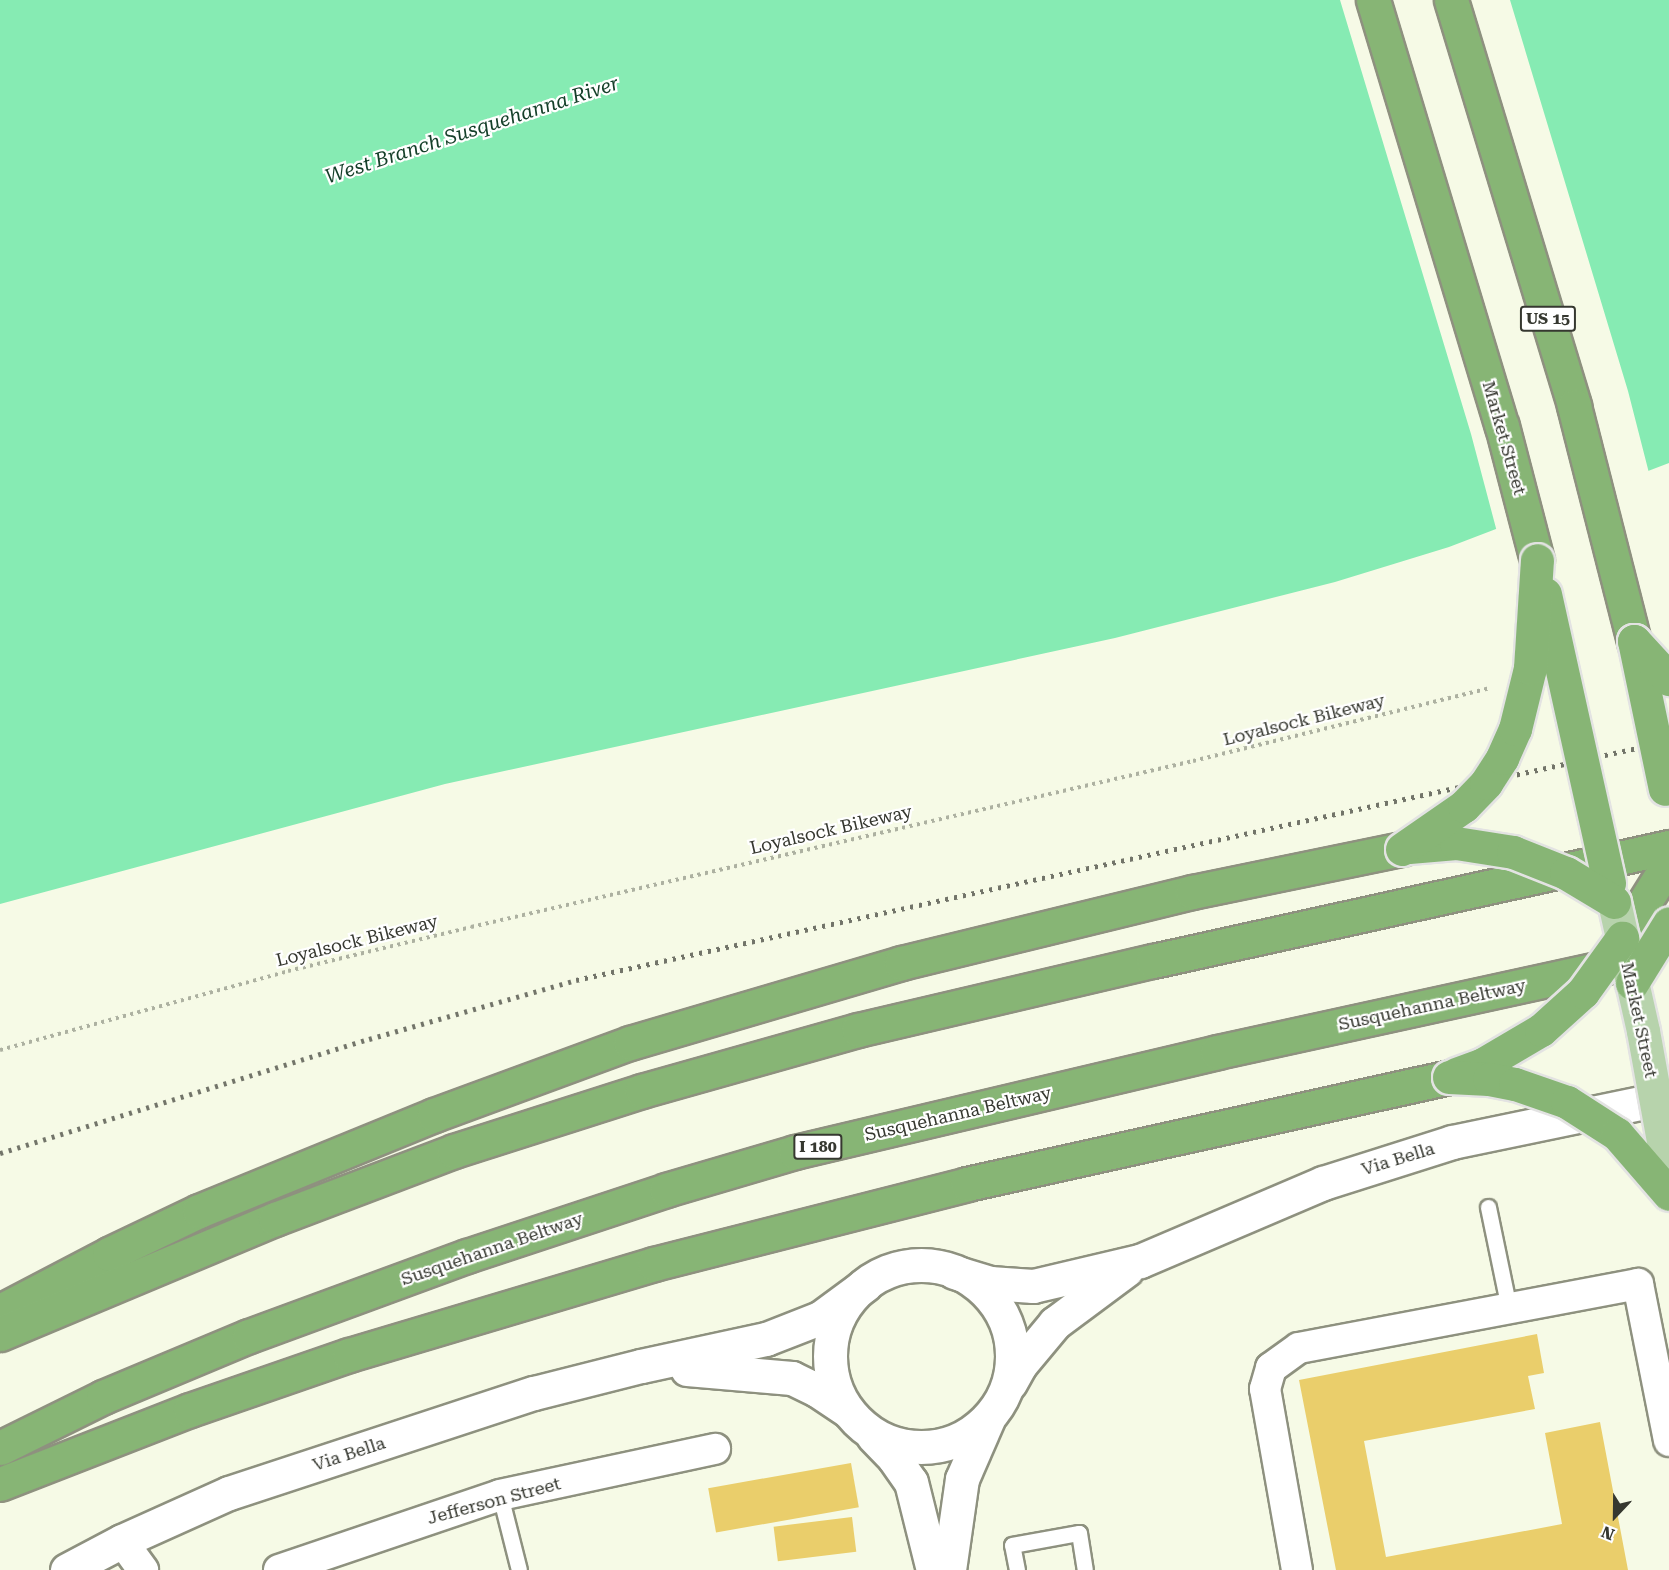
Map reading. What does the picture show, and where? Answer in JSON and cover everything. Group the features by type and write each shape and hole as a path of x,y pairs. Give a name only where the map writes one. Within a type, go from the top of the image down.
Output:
{"highway":[{"name":"Market Street","path":"1373,0 1502,426 1537,560 1646,920"},
{"name":"US 15","path":"1451,0 1574,406 1634,641 1669,679"},
{"path":"1402,849 1464,806 1486,783 1502,758 1515,729 1530,668 1537,560"},
{"path":"1634,641 1669,810"},
{"path":"0,1311 109,1254 199,1211 434,1114 630,1043 901,963 1192,892 1402,849 1456,843 1513,852 1566,873 1646,920"},
{"path":"0,1335 275,1219 454,1151 642,1091 903,1020 1153,960 1669,847"},
{"path":"1632,983 1646,920 1669,863"},
{"path":"0,1484 190,1410 349,1355 654,1264 967,1184 1449,1077 1483,1064 1541,1030 1583,992 1646,920"},
{"name":"Susquehanna Beltway","path":"0,1448 103,1396 249,1336 467,1256 731,1171 795,1152 1216,1052 1646,920"},
{"path":"1449,1077 1489,1079 1515,1084 1567,1102 1617,1134 1669,1194"}],"main road":[{"name":"Market Street","path":"1632,983 1669,1173"},
{"name":"Via Bella","path":"954,1272 990,1283 1033,1286 1140,1261 1323,1183 1452,1142 1669,1097"},
{"name":"Via Bella","path":"997,1406 1020,1365 1055,1323 1140,1261"},
{"path":"933,1570 910,1482 894,1458 856,1418 834,1381 831,1346 839,1317 853,1296 865,1285 888,1271 915,1265 954,1272 975,1283 987,1294 1005,1321 1012,1358 997,1406 962,1479 949,1570"},
{"name":"Via Bella","path":"67,1570 122,1541 229,1493 534,1393 641,1366 741,1346 790,1331 827,1313 865,1285"},
{"name":"Via Bella","path":"641,1366 792,1378 817,1390 856,1418"},
{"path":"856,1418 885,1439 901,1445 931,1446 962,1437 997,1406"}],"street":[{"path":"1297,1570 1264,1389 1271,1368 1299,1348 1638,1284 1669,1441"},
{"name":"Jefferson Street","path":"279,1570 500,1496 715,1449"},
{"path":"122,1541 142,1570"}],"lane":[{"path":"1488,1207 1509,1308"},
{"path":"500,1496 519,1570"},
{"path":"1017,1570 1012,1545 1078,1533 1085,1570"}],"path":[{"name":"Loyalsock Bikeway","path":"0,1050 288,971 459,929 1181,763 1501,686"}],"water":[{"name":"West Branch Susquehanna River","path":"0,0 1669,0 1669,463 1449,547 1335,582 1115,638 445,784 0,904"}],"pier":[{"path":"1340,0 1510,0 1628,391 1649,473 1497,532 1471,434"}],"building":[{"path":"1537,1334 1544,1373 1528,1376 1535,1409 1364,1441 1386,1557 1562,1524 1545,1433 1600,1422 1628,1570 1336,1570 1299,1380"},
{"path":"851,1463 859,1507 716,1532 708,1488"},
{"path":"852,1517 856,1552 778,1561 774,1527"}],"railway":[{"path":"0,1153 369,1039 576,980 1669,741"}]}
